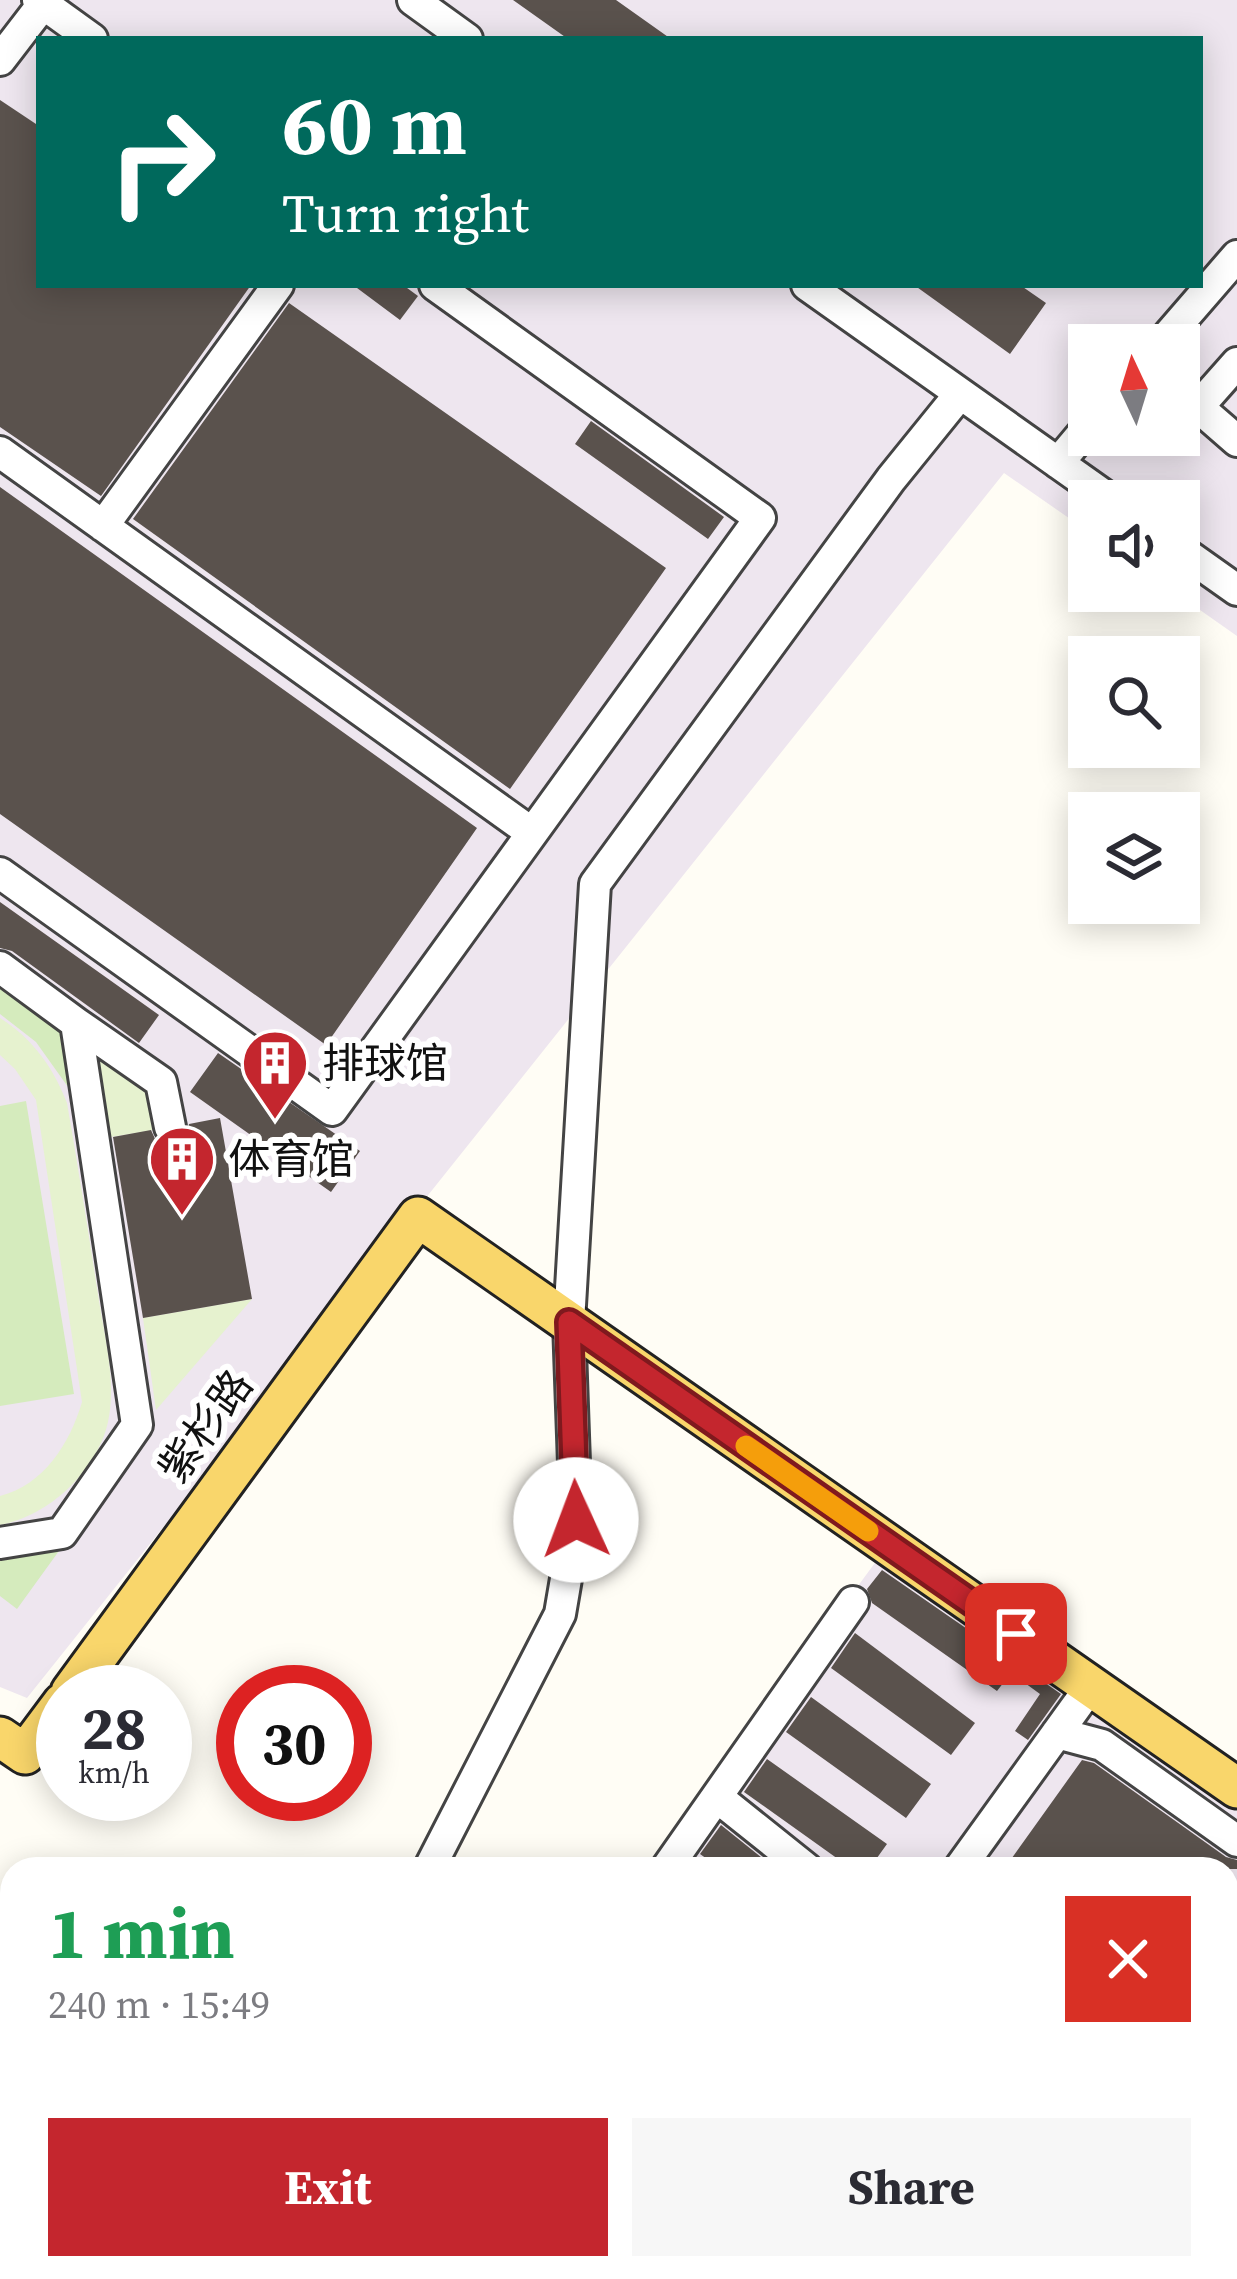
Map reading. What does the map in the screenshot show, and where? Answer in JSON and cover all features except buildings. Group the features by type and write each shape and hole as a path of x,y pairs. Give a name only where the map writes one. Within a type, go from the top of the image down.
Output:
{"main road":[{"name":"紫杉路","path":"91,1665 418,1216 569,1322"},
{"path":"569,1322 1237,1788"},
{"path":"0,1737 26,1754 36,1740"}],"street":[{"path":"413,0 463,36"},
{"path":"0,60 40,2 88,36"},
{"path":"1180,324 1233,268"},
{"path":"103,526 276,288"},
{"path":"0,873 332,1110 760,518 439,288"},
{"path":"811,288 1082,480"},
{"path":"1237,363 1198,407 1237,441"},
{"path":"434,1857 560,1614 576,1520 569,1322 596,884 891,479 958,395"},
{"path":"1058,463 1068,451"},
{"path":"0,452 532,833"},
{"path":"1200,564 1237,590"},
{"path":"0,967 161,1082 170,1127"},
{"path":"0,1543 62,1533 137,1425 76,1023"},
{"path":"678,1857 853,1602"},
{"path":"968,1857 1091,1686"},
{"path":"1058,1733 1102,1744 1237,1841"},
{"path":"717,1797 792,1857"}],"shaded area":[{"path":"0,0 1237,0 1237,636 1200,610 1200,480 1068,480 1068,517 1004,473 53,1665 36,1665 36,1687 27,1698 0,1687"},
{"path":"883,1552 1237,1811 1237,1857 658,1857"}],"green space":[{"path":"0,984 67,1034 78,1101 36,1042 0,1014"},
{"path":"0,1018 41,1055 67,1103 111,1390 102,1440 82,1474 36,1512 0,1525 0,1496 30,1482 53,1460 82,1402 36,1100 0,1055"},
{"path":"96,1045 152,1084 160,1129 111,1137"},
{"path":"26,1101 74,1394 0,1406 0,1106"},
{"path":"252,1299 156,1410 143,1318"},
{"path":"64,1544 17,1609 0,1596 0,1556"}],"slow traffic":[{"path":"746,1446 868,1531"}],"place":[{"name":"排球馆","path":"275,1122"},
{"name":"体育馆","path":"182,1218"}],"route":[{"path":"576,1520 569,1322 1016,1634"}]}
